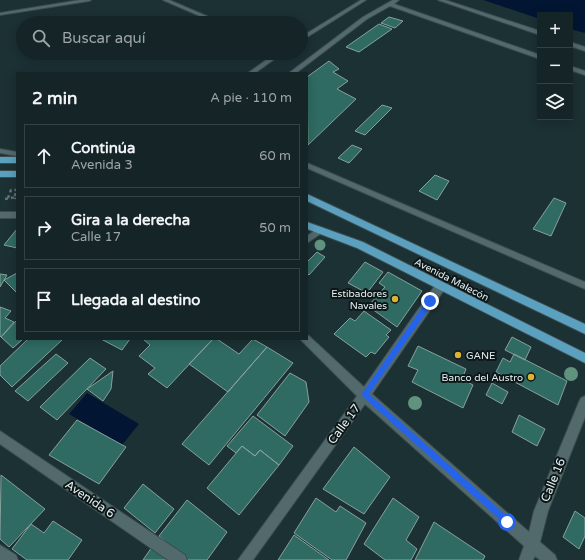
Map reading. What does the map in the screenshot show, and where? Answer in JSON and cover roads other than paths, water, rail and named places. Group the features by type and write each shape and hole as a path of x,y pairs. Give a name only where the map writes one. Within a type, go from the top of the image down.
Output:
{"main road":[{"path":"0,160 16,160"},
{"path":"0,174 16,174"},
{"name":"Avenida Malecón","path":"308,197 585,329"},
{"name":"Avenida Malecón","path":"308,224 360,245 440,287 585,358"}],"street":[{"path":"1,217 16,215"},
{"name":"Calle 17","path":"245,560 440,287"},
{"path":"308,334 320,352"},
{"path":"306,340 364,395 550,560"},
{"name":"Calle 16","path":"526,560 541,511 585,402"},
{"name":"Avenida 6","path":"0,437 180,560"},
{"path":"0,552 11,560"}],"lane":[{"path":"0,14 89,0"},
{"path":"165,0 203,16"},
{"path":"308,35 364,0"},
{"path":"293,72 365,18 397,0"},
{"path":"440,0 537,33"},
{"path":"389,4 537,56"},
{"path":"573,45 585,48"},
{"path":"252,72 270,60"},
{"path":"573,69 585,73"},
{"path":"0,151 16,154"},
{"path":"308,165 585,286"},
{"path":"308,239 320,230"}],"water":[{"path":"483,0 585,0 585,33 573,30 573,12 537,12 537,18"},
{"path":"87,393 139,424 122,445 69,414"}],"place":[{"name":"Estibadores Navales","path":"395,299"},
{"name":"GANE","path":"458,355"},
{"name":"Banco del Austro","path":"531,377"}]}
